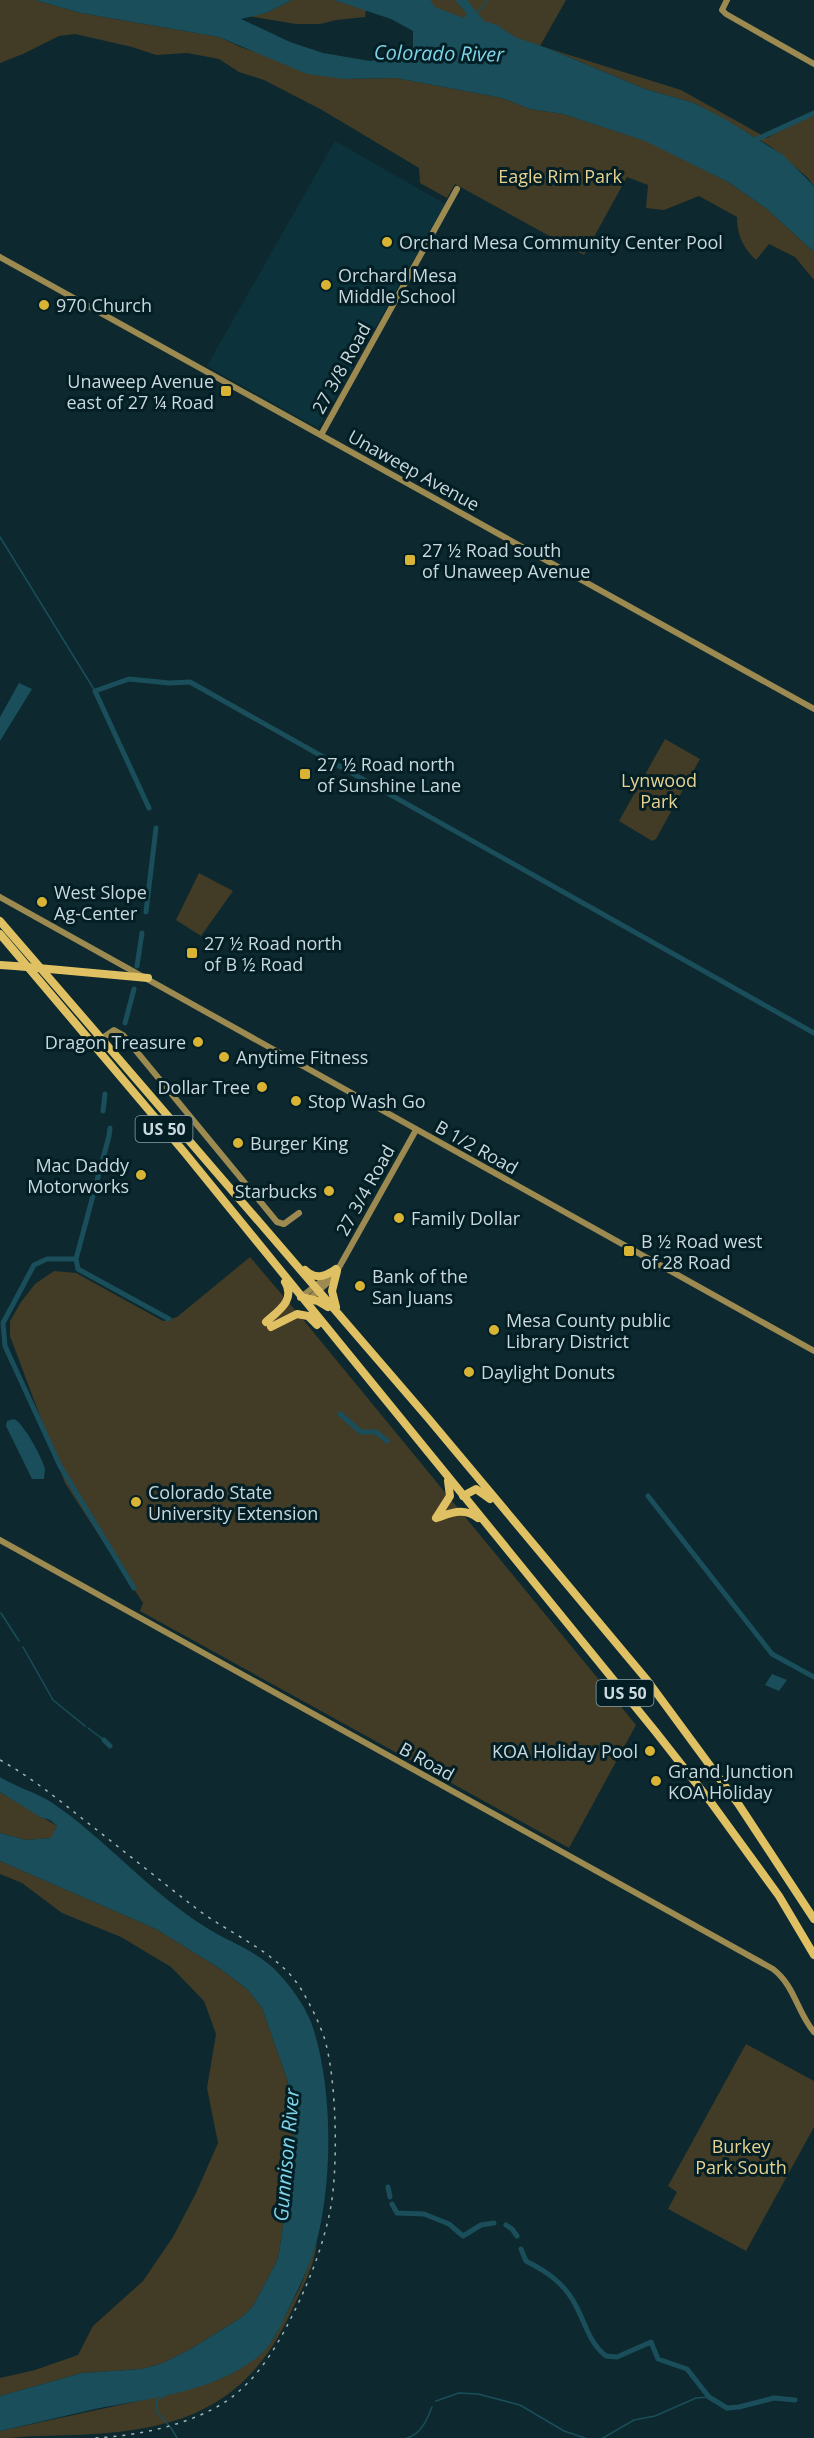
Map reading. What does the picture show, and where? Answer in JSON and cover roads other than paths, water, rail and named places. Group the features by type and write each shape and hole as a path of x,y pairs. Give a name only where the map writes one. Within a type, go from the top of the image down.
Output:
{"highway":[{"name":"US 50","path":"0,921 710,1801 779,1896 814,1955"},
{"path":"0,934 83,1032 98,1042"},
{"path":"0,965 148,978"},
{"name":"US 50","path":"98,1042 119,1060 252,1213 580,1598 675,1717 739,1805 814,1919"},
{"path":"233,1212 288,1288 289,1297 286,1304 268,1325 297,1314 308,1316 368,1379"},
{"path":"252,1213 269,1228 309,1274 324,1276 338,1268"},
{"path":"338,1268 332,1294 338,1313"},
{"path":"305,1299 322,1302 338,1313"},
{"path":"447,1476 450,1496 436,1518 466,1511 487,1526"},
{"path":"463,1496 476,1489 510,1516"}],"main road":[{"path":"727,0 722,10 740,23 814,64"},
{"name":"27 3/8 Road","path":"321,435 457,189"},
{"name":"Unaweep Avenue","path":"0,257 814,709"},
{"name":"B 1/2 Road","path":"0,897 814,1351"},
{"path":"98,1042 117,1029 277,1222 284,1224 299,1214"},
{"name":"27 3/4 Road","path":"305,1299 338,1268 416,1130"},
{"name":"B Road","path":"0,1540 773,1969 791,1988 813,2029"}],"water":[{"name":"Colorado River","path":"35,0 292,0 266,13 241,19 290,42 323,53 370,61 413,48 413,31 391,19 334,0 430,0 435,7 464,18 467,14 455,0 467,0 484,21 497,25 515,37 645,89 694,103 725,119 783,155 814,186 814,252 767,209 728,182 645,141 563,114 530,109 502,98 396,78 344,79 307,74 219,37 81,13"},
{"path":"19,683 32,689 0,741 0,717"},
{"path":"14,1419 37,1450 45,1469 44,1479 32,1479 6,1426 7,1421"},
{"path":"772,1674 787,1680 779,1691 765,1685"},
{"path":"0,1777 51,1802 91,1832 166,1899 207,1928 264,1960 289,1985 305,2009 318,2046 327,2101 328,2160 326,2188 315,2248 278,2330 260,2355 223,2378 182,2392 0,2431 0,2396 82,2373 142,2369 163,2363 189,2350 242,2317 253,2306 278,2259 290,2180 296,2161 293,2114 287,2079 262,2008 247,1989 219,1968 156,1929 0,1861 0,1833 26,1840 51,1838 57,1826 0,1792"}],"waterway":[{"path":"477,13 488,0"},
{"path":"755,140 814,113"},
{"path":"0,537 95,691"},
{"path":"149,808 95,691 129,679 169,683 190,682 814,1033"},
{"path":"146,912 156,828"},
{"path":"137,966 142,933"},
{"path":"125,1023 134,989"},
{"path":"103,1111 105,1094"},
{"path":"110,1128 76,1259 78,1269 169,1319"},
{"path":"76,1259 47,1259 34,1265 3,1323 5,1346 60,1466 134,1588"},
{"path":"340,1414 361,1432 376,1432 387,1441"},
{"path":"648,1496 772,1654 814,1677"},
{"path":"1,1613 19,1641"},
{"path":"23,1647 53,1700 85,1726"},
{"path":"88,1728 104,1740"},
{"path":"104,1740 110,1746"},
{"path":"388,2187 390,2197"},
{"path":"392,2204 397,2213 424,2214 449,2224 463,2236 481,2225 494,2223"},
{"path":"506,2225 517,2236"},
{"path":"521,2249 526,2261 547,2273 566,2290 591,2339 606,2356 617,2357 651,2342 658,2359 687,2369 709,2397 727,2408 774,2398 795,2400"},
{"path":"436,2401 459,2393 478,2394 520,2405 564,2431 585,2438"},
{"path":"166,2395 157,2400 156,2411 177,2438"},
{"path":"603,2438 634,2420 655,2416 696,2398 709,2397"},
{"path":"407,2438 420,2430 432,2407"}],"railway":[{"path":"0,1760 51,1794 197,1909 267,1954 280,1965 301,1989 311,2006 324,2037 332,2076 335,2151 329,2216 308,2282 271,2353 256,2374 238,2392 213,2409 164,2428 128,2435 94,2438"}],"place":[{"name":"Orchard Mesa Community Center Pool","path":"387,242"},
{"name":"Orchard Mesa Middle School","path":"326,285"},
{"name":"970 Church","path":"44,305"},
{"name":"Unaweep Avenue east of 27 ¼ Road","path":"226,391"},
{"name":"27 ½ Road south of Unaweep Avenue","path":"410,560"},
{"name":"27 ½ Road north of Sunshine Lane","path":"305,774"},
{"name":"West Slope Ag-Center","path":"42,902"},
{"name":"27 ½ Road north of B ½ Road","path":"192,953"},
{"name":"Dragon Treasure","path":"198,1042"},
{"name":"Anytime Fitness","path":"224,1057"},
{"name":"Dollar Tree","path":"262,1087"},
{"name":"Stop Wash Go","path":"296,1101"},
{"name":"Burger King","path":"238,1143"},
{"name":"Mac Daddy Motorworks","path":"141,1175"},
{"name":"Starbucks","path":"329,1191"},
{"name":"Family Dollar","path":"399,1218"},
{"name":"B ½ Road west of 28 Road","path":"629,1251"},
{"name":"Bank of the San Juans","path":"360,1286"},
{"name":"Mesa County public Library District","path":"494,1330"},
{"name":"Daylight Donuts","path":"469,1372"},
{"name":"Colorado State University Extension","path":"136,1502"},
{"name":"KOA Holiday Pool","path":"650,1751"},
{"name":"Grand Junction KOA Holiday","path":"656,1781"}],"park label":[{"name":"Eagle Rim Park","path":"560,176"},
{"name":"Lynwood Park","path":"659,790"},
{"name":"Burkey Park South","path":"741,2156"}],"water label":[{"name":"Gunnison River","path":"286,2155"}]}
